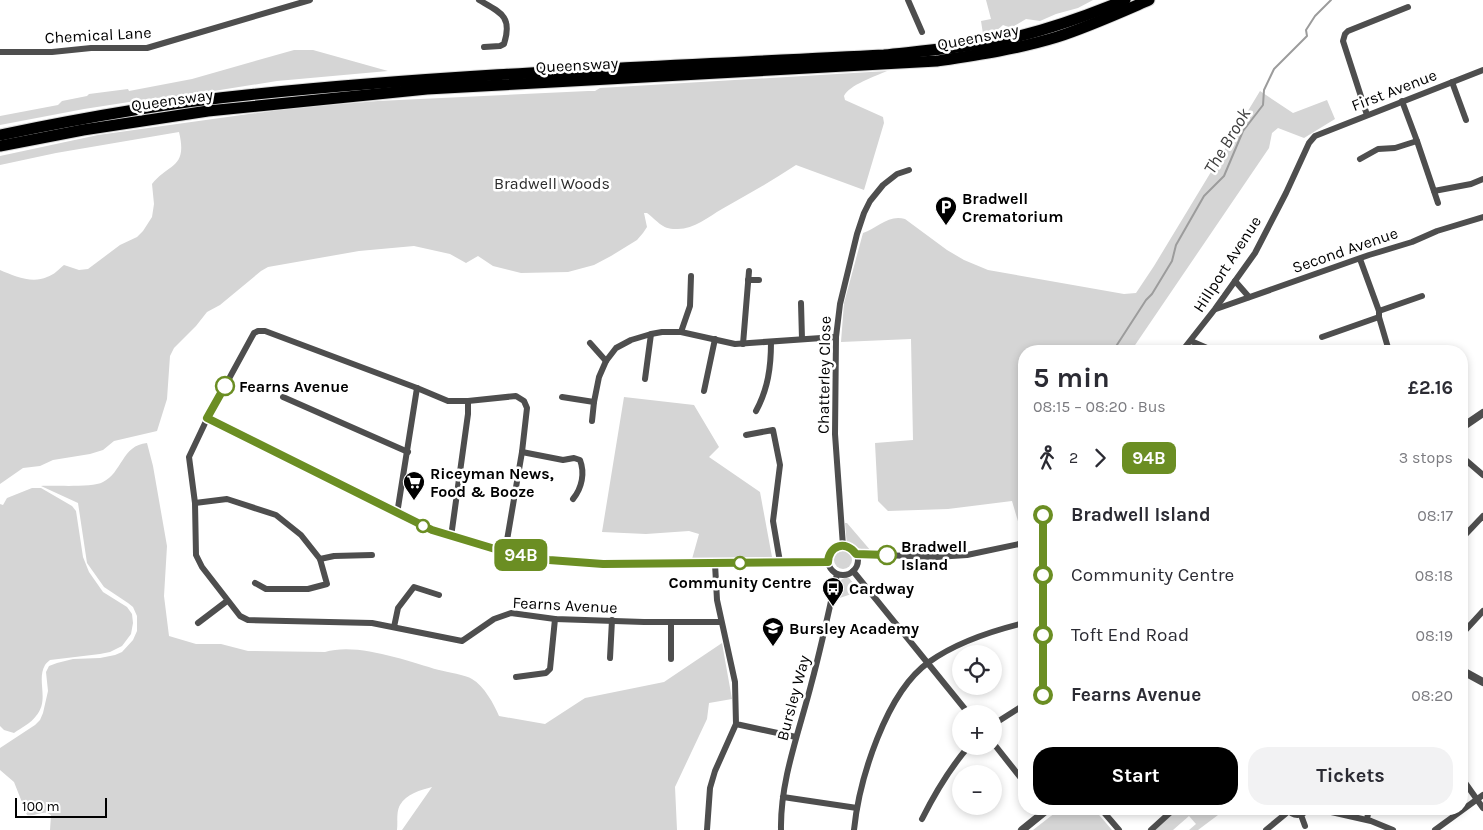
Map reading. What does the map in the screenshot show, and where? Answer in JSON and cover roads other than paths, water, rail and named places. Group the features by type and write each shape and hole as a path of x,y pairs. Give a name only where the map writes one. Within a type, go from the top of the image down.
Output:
{"highway":[{"name":"Queensway","path":"0,135 68,121 245,95 423,79 884,55 935,50 999,40 1050,28 1092,14 1125,0"},
{"name":"Queensway","path":"0,147 30,140 208,111 427,89 937,61 1000,51 1056,37 1104,20 1149,0"},
{"path":"0,128 125,106 189,102"}],"street":[{"name":"Chemical Lane","path":"0,52 52,52 91,48 147,48 310,0"},
{"path":"479,0 502,13 508,30 504,44 484,48"},
{"path":"908,0 922,32"},
{"path":"1367,115 1343,41 1345,34 1348,31 1408,7"},
{"name":"First Avenue","path":"1315,136 1483,70"},
{"path":"1452,82 1466,120"},
{"path":"1402,101 1438,203"},
{"name":"Hillport Avenue","path":"1187,345 1255,253 1308,143 1315,136"},
{"path":"1360,159 1378,150 1395,148 1417,141"},
{"name":"Chatterley Close","path":"843,546 835,434 836,337 840,304 857,234 870,201 883,185 897,174 909,170"},
{"path":"1434,191 1471,184 1483,179"},
{"name":"Second Avenue","path":"1215,309 1483,217"},
{"path":"1360,259 1387,345"},
{"path":"743,344 749,271"},
{"path":"681,332 690,306 691,276"},
{"path":"748,280 759,280"},
{"path":"1235,281 1249,297"},
{"path":"1322,337 1422,296"},
{"path":"801,303 805,310 802,339"},
{"name":"Fearns Avenue","path":"505,552 522,452 527,408 524,401 516,396 448,401 265,331 254,333 207,418 189,457 194,503 196,555 202,567 240,616 248,620 372,623 462,641 494,619 511,613 555,619 721,622"},
{"path":"592,421 599,377 606,361 616,348 631,340 662,332 681,332 735,344 836,337"},
{"path":"645,379 651,334"},
{"path":"704,391 715,339"},
{"path":"1191,341 1200,345"},
{"path":"756,411 769,379 771,342"},
{"path":"590,343 606,361"},
{"path":"397,514 417,388"},
{"path":"284,397 408,452"},
{"path":"562,397 594,402"},
{"path":"451,537 468,414 468,401"},
{"path":"1468,423 1483,413"},
{"path":"207,418 432,530 505,552 549,560 603,564 828,562"},
{"path":"746,435 773,430 780,465 773,521 780,562"},
{"path":"522,452 563,460 574,458 580,460 583,468 580,491 573,499"},
{"path":"1468,462 1483,475"},
{"path":"194,503 227,499 276,515 301,535 320,559 327,584 308,589 266,589 255,583"},
{"path":"1468,532 1483,516"},
{"path":"856,554 936,557 967,555 1018,544"},
{"path":"843,546 851,548 856,554 857,564 852,571 843,575 837,574 828,562 831,551 843,546"},
{"path":"320,559 334,556 372,555"},
{"path":"707,830 710,788 715,771 736,724 735,682 717,600 715,564"},
{"path":"852,571 962,705"},
{"name":"Bursley Way","path":"781,830 783,797 796,737 811,686 837,574"},
{"path":"394,627 398,608 414,587 439,595"},
{"path":"198,622 227,600"},
{"path":"1468,627 1483,610"},
{"path":"520,675 546,674 550,669 555,619"},
{"path":"610,658 612,620"},
{"path":"671,622 671,659"},
{"path":"854,830 857,808 867,768 890,710 902,692 927,663 977,637 1018,625"},
{"path":"1468,674 1483,682"},
{"path":"1002,719 1018,709"},
{"path":"736,724 796,737"},
{"path":"1002,754 1018,774"},
{"path":"922,819 942,784 963,755"},
{"path":"1468,787 1483,808"},
{"path":"1468,806 1483,795"},
{"path":"783,797 857,808"},
{"path":"1022,830 1040,815"},
{"path":"1106,815 1119,830"},
{"path":"1151,830 1167,815"},
{"path":"1266,830 1282,815"},
{"path":"1294,815 1301,815 1305,826"},
{"path":"1347,815 1366,819 1393,830"},
{"path":"1366,819 1367,815"},
{"path":"1435,830 1456,815"}],"waterway":[{"name":"The Brook","path":"1117,345 1172,261 1176,245 1204,196 1224,176 1243,131 1263,105 1264,90 1274,69 1307,36 1306,30 1315,16 1331,0"}],"place":[{"name":"Bradwell Crematorium","path":"946,226"},
{"name":"Fearns Avenue","path":"225,386"},
{"name":"Riceyman News, Food & Booze","path":"414,501"},
{"name":"Bradwell Island","path":"887,555"},
{"name":"Community Centre","path":"740,563"},
{"name":"Cardway","path":"833,607"},
{"name":"Bursley Academy","path":"773,647"}],"park label":[{"name":"Bradwell Woods","path":"552,183"}]}
